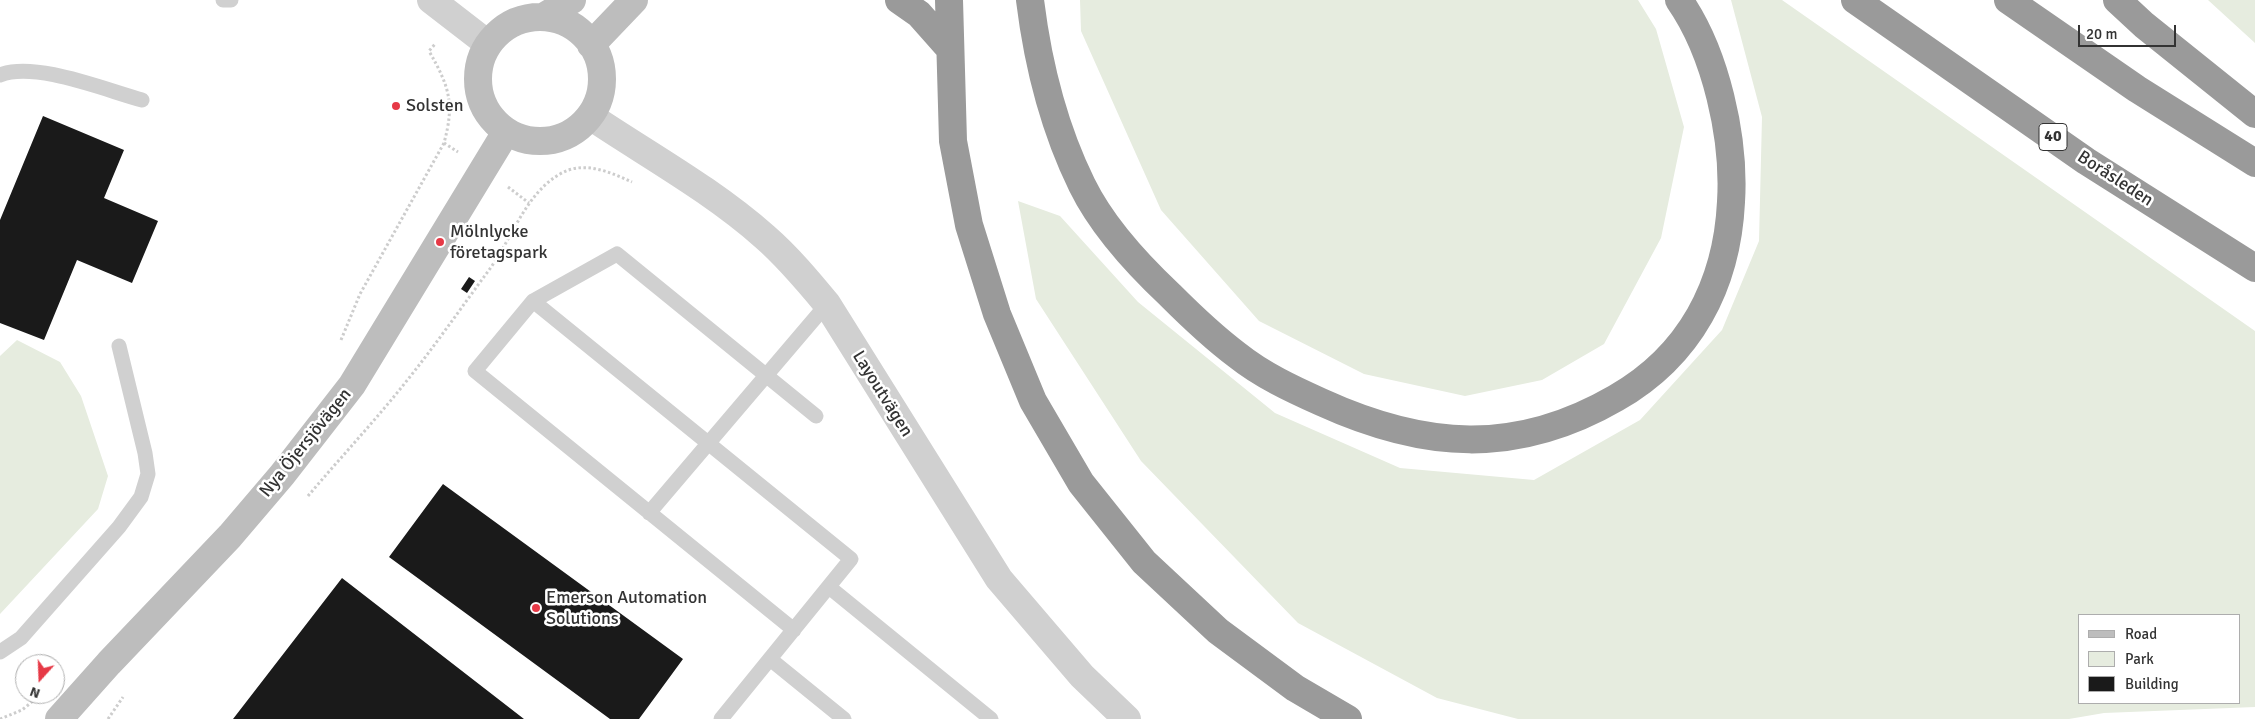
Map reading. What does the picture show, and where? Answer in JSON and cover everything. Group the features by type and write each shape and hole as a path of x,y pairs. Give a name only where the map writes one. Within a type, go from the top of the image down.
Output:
{"highway":[{"path":"899,0 919,14 950,49"},
{"path":"948,0 954,140 969,225 997,314 1033,401 1081,483 1144,562 1218,631 1295,688 1348,719"},
{"path":"1030,0 1036,48 1054,119 1083,188 1112,232 1148,274 1182,307 1239,357 1287,387 1340,411 1392,429 1438,439 1486,441 1538,431 1586,416 1634,388 1668,359 1694,328 1713,290 1729,238 1732,185 1729,135 1714,75 1686,11 1679,0"},
{"name":"Boråsleden","path":"1855,0 2086,161 2255,268"},
{"path":"2008,0 2137,89 2255,163"},
{"path":"2117,0 2144,25 2255,114"}],"street":[{"path":"430,0 488,44"},
{"path":"543,17 572,0"},
{"path":"592,45 634,0"},
{"path":"543,17 570,25 592,45 598,58 602,81 597,103 590,116 579,128 551,141 535,142 506,132 486,112 477,84 478,70 488,44 499,32 512,23 527,18 543,17"},
{"name":"Layoutvägen","path":"590,116 711,196 765,237 808,280 827,304 999,579 1082,676 1127,719"},
{"name":"Nya Öjersjövägen","path":"59,719 230,536 282,475 352,385 506,132"}],"lane":[{"path":"223,0 231,0"},
{"path":"0,75 10,71 44,72 142,100"},
{"path":"794,630 475,371 533,300 617,254 816,416"},
{"path":"533,300 851,559 720,719"},
{"path":"649,512 827,304"},
{"path":"0,652 21,638 119,527 141,497 148,474 145,453 119,346"},
{"path":"828,587 991,719"},
{"path":"770,659 844,719"}],"path":[{"path":"338,346 360,294 444,143 450,121 450,96 444,78 429,51 455,20"},
{"path":"307,496 405,384 504,250 529,204 544,185 561,173 581,167 608,171 641,186"},
{"path":"108,719 126,692"},
{"path":"0,719 8,718 30,704"}],"green space":[{"path":"1080,0 1638,0 1656,29 1684,127 1661,238 1604,344 1542,380 1465,396 1364,374 1259,321 1161,210 1081,31"},
{"path":"1731,0 1782,0 2255,331 2255,707 2104,713 2069,719 1518,719 1437,698 1298,623 1141,461 1036,299 1018,201 1060,216 1138,302 1275,413 1400,468 1534,480 1640,420 1722,330 1759,241 1762,117"},
{"path":"2208,0 2255,0 2255,43"},
{"path":"17,340 60,362 81,396 108,476 98,509 0,614 0,356"}],"building":[{"path":"43,116 124,150 104,198 158,221 132,283 77,260 44,340 0,323 0,220"},
{"path":"469,277 475,281 467,293 461,289"},
{"name":"Emerson Automation Solutions","path":"443,484 683,659 639,719 610,719 389,557"},
{"path":"342,578 524,719 233,719"}],"place":[{"name":"Solsten","path":"396,106"},
{"name":"Mölnlycke företagspark","path":"440,242"},
{"name":"Emerson Automation Solutions","path":"536,608"}]}
